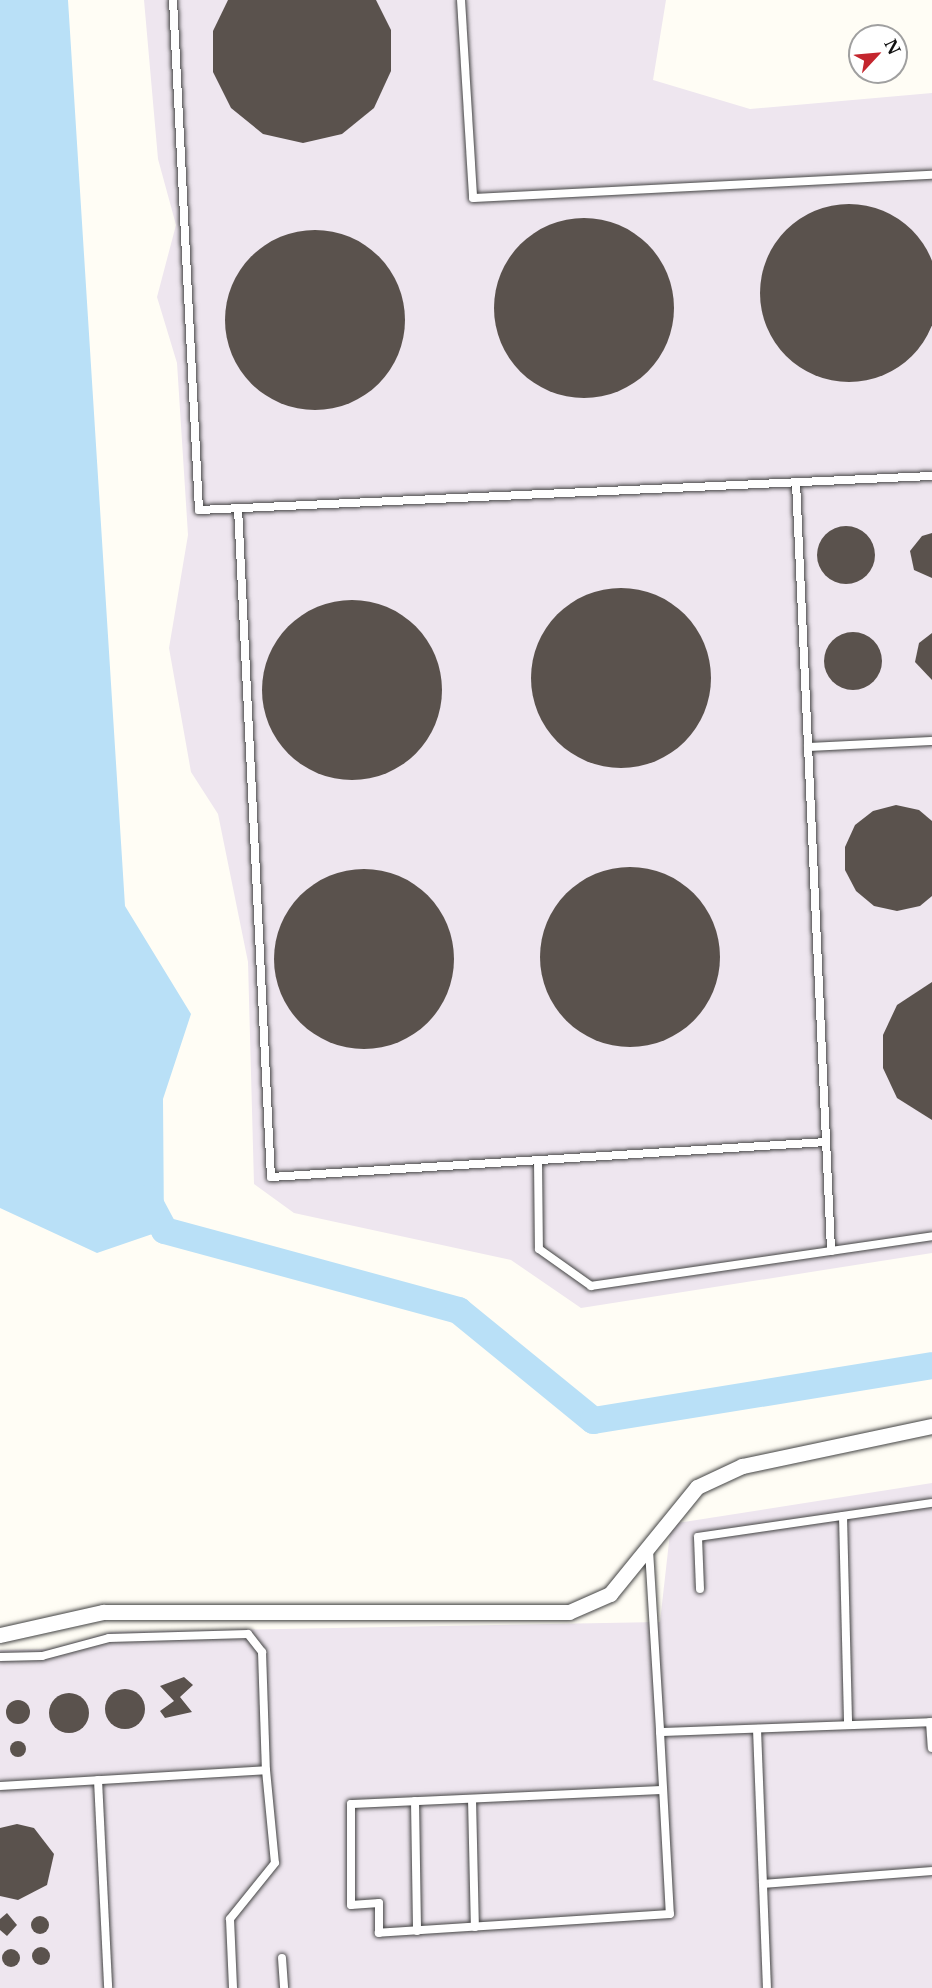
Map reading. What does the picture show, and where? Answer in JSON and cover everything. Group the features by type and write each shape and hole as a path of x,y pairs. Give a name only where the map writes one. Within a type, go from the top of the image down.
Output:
{"street":[{"path":"0,1635 104,1612 569,1612 610,1594 650,1550 697,1487 742,1466 932,1426"}],"lane":[{"path":"172,0 200,510 932,476"},
{"path":"461,0 473,198 932,175"},
{"path":"796,482 831,1251"},
{"path":"238,508 271,1177 826,1142"},
{"path":"808,747 932,741"},
{"path":"538,1160 539,1249 591,1286 932,1236"},
{"path":"700,1589 698,1537 932,1503"},
{"path":"843,1516 848,1725"},
{"path":"650,1550 670,1914 380,1933 379,1904 351,1905 351,1804 663,1790"},
{"path":"0,1658 42,1656 108,1638 248,1634 262,1652 266,1770 275,1863 230,1919 233,1988"},
{"path":"660,1732 931,1722 932,1748"},
{"path":"757,1729 767,1988"},
{"path":"0,1786 266,1770"},
{"path":"98,1780 108,1988"},
{"path":"472,1799 475,1927"},
{"path":"415,1801 417,1931"},
{"path":"763,1884 932,1871"},
{"path":"282,1958 284,1988"}],"shaded area":[{"path":"144,0 666,0 653,80 750,109 932,93 932,1253 581,1308 511,1260 294,1213 254,1184 248,962 218,814 191,772 169,648 188,535 177,363 157,297 176,225 158,159"},
{"path":"932,1483 932,1988 0,1988 0,1650 50,1649 111,1632 660,1622 671,1524"}],"water":[{"path":"0,0 68,0 125,906 191,1014 163,1099 164,1230 97,1253 0,1208"}],"building":[{"path":"228,0 376,0 391,30 391,71 374,108 342,134 303,143 263,134 231,108 213,72 213,31"},
{"path":"849,204 883,211 912,230 931,259 938,293 931,327 912,356 883,375 849,382 815,375 786,356 767,327 760,293 767,259 786,230 815,211"},
{"path":"584,218 618,225 634,233 648,244 659,258 667,274 674,308 667,342 659,358 648,372 634,383 618,391 584,398 550,391 534,383 520,372 509,358 501,342 494,308 501,274 509,258 520,244 534,233 550,225"},
{"path":"315,230 349,237 365,245 378,257 390,270 398,286 405,320 398,354 390,370 378,383 365,395 349,403 315,410 281,403 265,395 252,383 240,370 232,354 225,320 232,286 240,270 252,257 265,245 281,237"},
{"path":"846,526 862,531 870,539 875,555 870,571 862,579 846,584 830,579 822,571 817,555 822,539 830,531"},
{"path":"932,533 932,578 914,570 910,551 922,536"},
{"path":"621,588 655,595 671,603 684,615 696,628 704,644 711,678 704,712 696,728 684,741 671,753 655,761 621,768 587,761 571,753 558,741 546,728 538,712 531,678 538,644 546,628 558,615 571,603 587,595"},
{"path":"352,600 386,607 402,615 415,627 427,640 435,656 442,690 435,724 427,740 415,753 402,765 386,773 352,780 318,773 302,765 289,753 277,740 269,724 262,690 269,656 277,640 289,627 302,615 318,607"},
{"path":"853,632 869,637 877,645 882,661 877,677 869,685 853,690 837,685 829,677 824,661 829,645 837,637"},
{"path":"932,633 932,680 915,662 919,643"},
{"path":"896,805 919,810 932,821 932,896 920,906 897,911 874,906 856,891 845,870 845,847 855,825 873,811"},
{"path":"630,867 664,874 680,882 694,893 705,907 713,923 720,957 713,991 705,1007 694,1021 680,1032 664,1040 630,1047 596,1040 580,1032 566,1021 555,1007 547,991 540,957 547,923 555,907 566,893 580,882 596,874"},
{"path":"364,869 398,876 414,884 428,895 439,909 447,925 454,959 447,993 439,1009 428,1023 414,1034 398,1042 364,1049 330,1042 314,1034 300,1023 289,1009 281,993 274,959 281,925 289,909 300,895 314,884 330,876"},
{"path":"932,982 932,1120 897,1098 883,1068 883,1035 897,1005"},
{"path":"184,1677 193,1685 180,1697 192,1712 165,1718 160,1711 174,1701 160,1686"},
{"path":"125,1689 139,1695 145,1709 139,1723 125,1729 111,1723 105,1709 111,1695"},
{"path":"69,1693 83,1699 89,1713 83,1727 69,1733 55,1727 49,1713 55,1699"},
{"path":"18,1700 26,1704 30,1712 26,1720 18,1724 10,1720 6,1712 10,1704"},
{"path":"15,1741 21,1741 26,1749 24,1755 15,1757 10,1752 10,1746"},
{"path":"17,1824 34,1828 54,1854 47,1885 18,1900 0,1896 0,1828"},
{"path":"7,1913 17,1925 7,1936 0,1930 0,1919"},
{"path":"40,1916 46,1919 49,1925 46,1931 40,1934 34,1931 31,1925 34,1919"},
{"path":"37,1947 45,1947 50,1952 48,1963 37,1965 32,1960 32,1952"},
{"path":"7,1949 15,1949 20,1954 18,1965 7,1967 2,1962 2,1954"}],"waterway":[{"path":"147,1198 164,1230 458,1310 593,1420 932,1365"}]}
